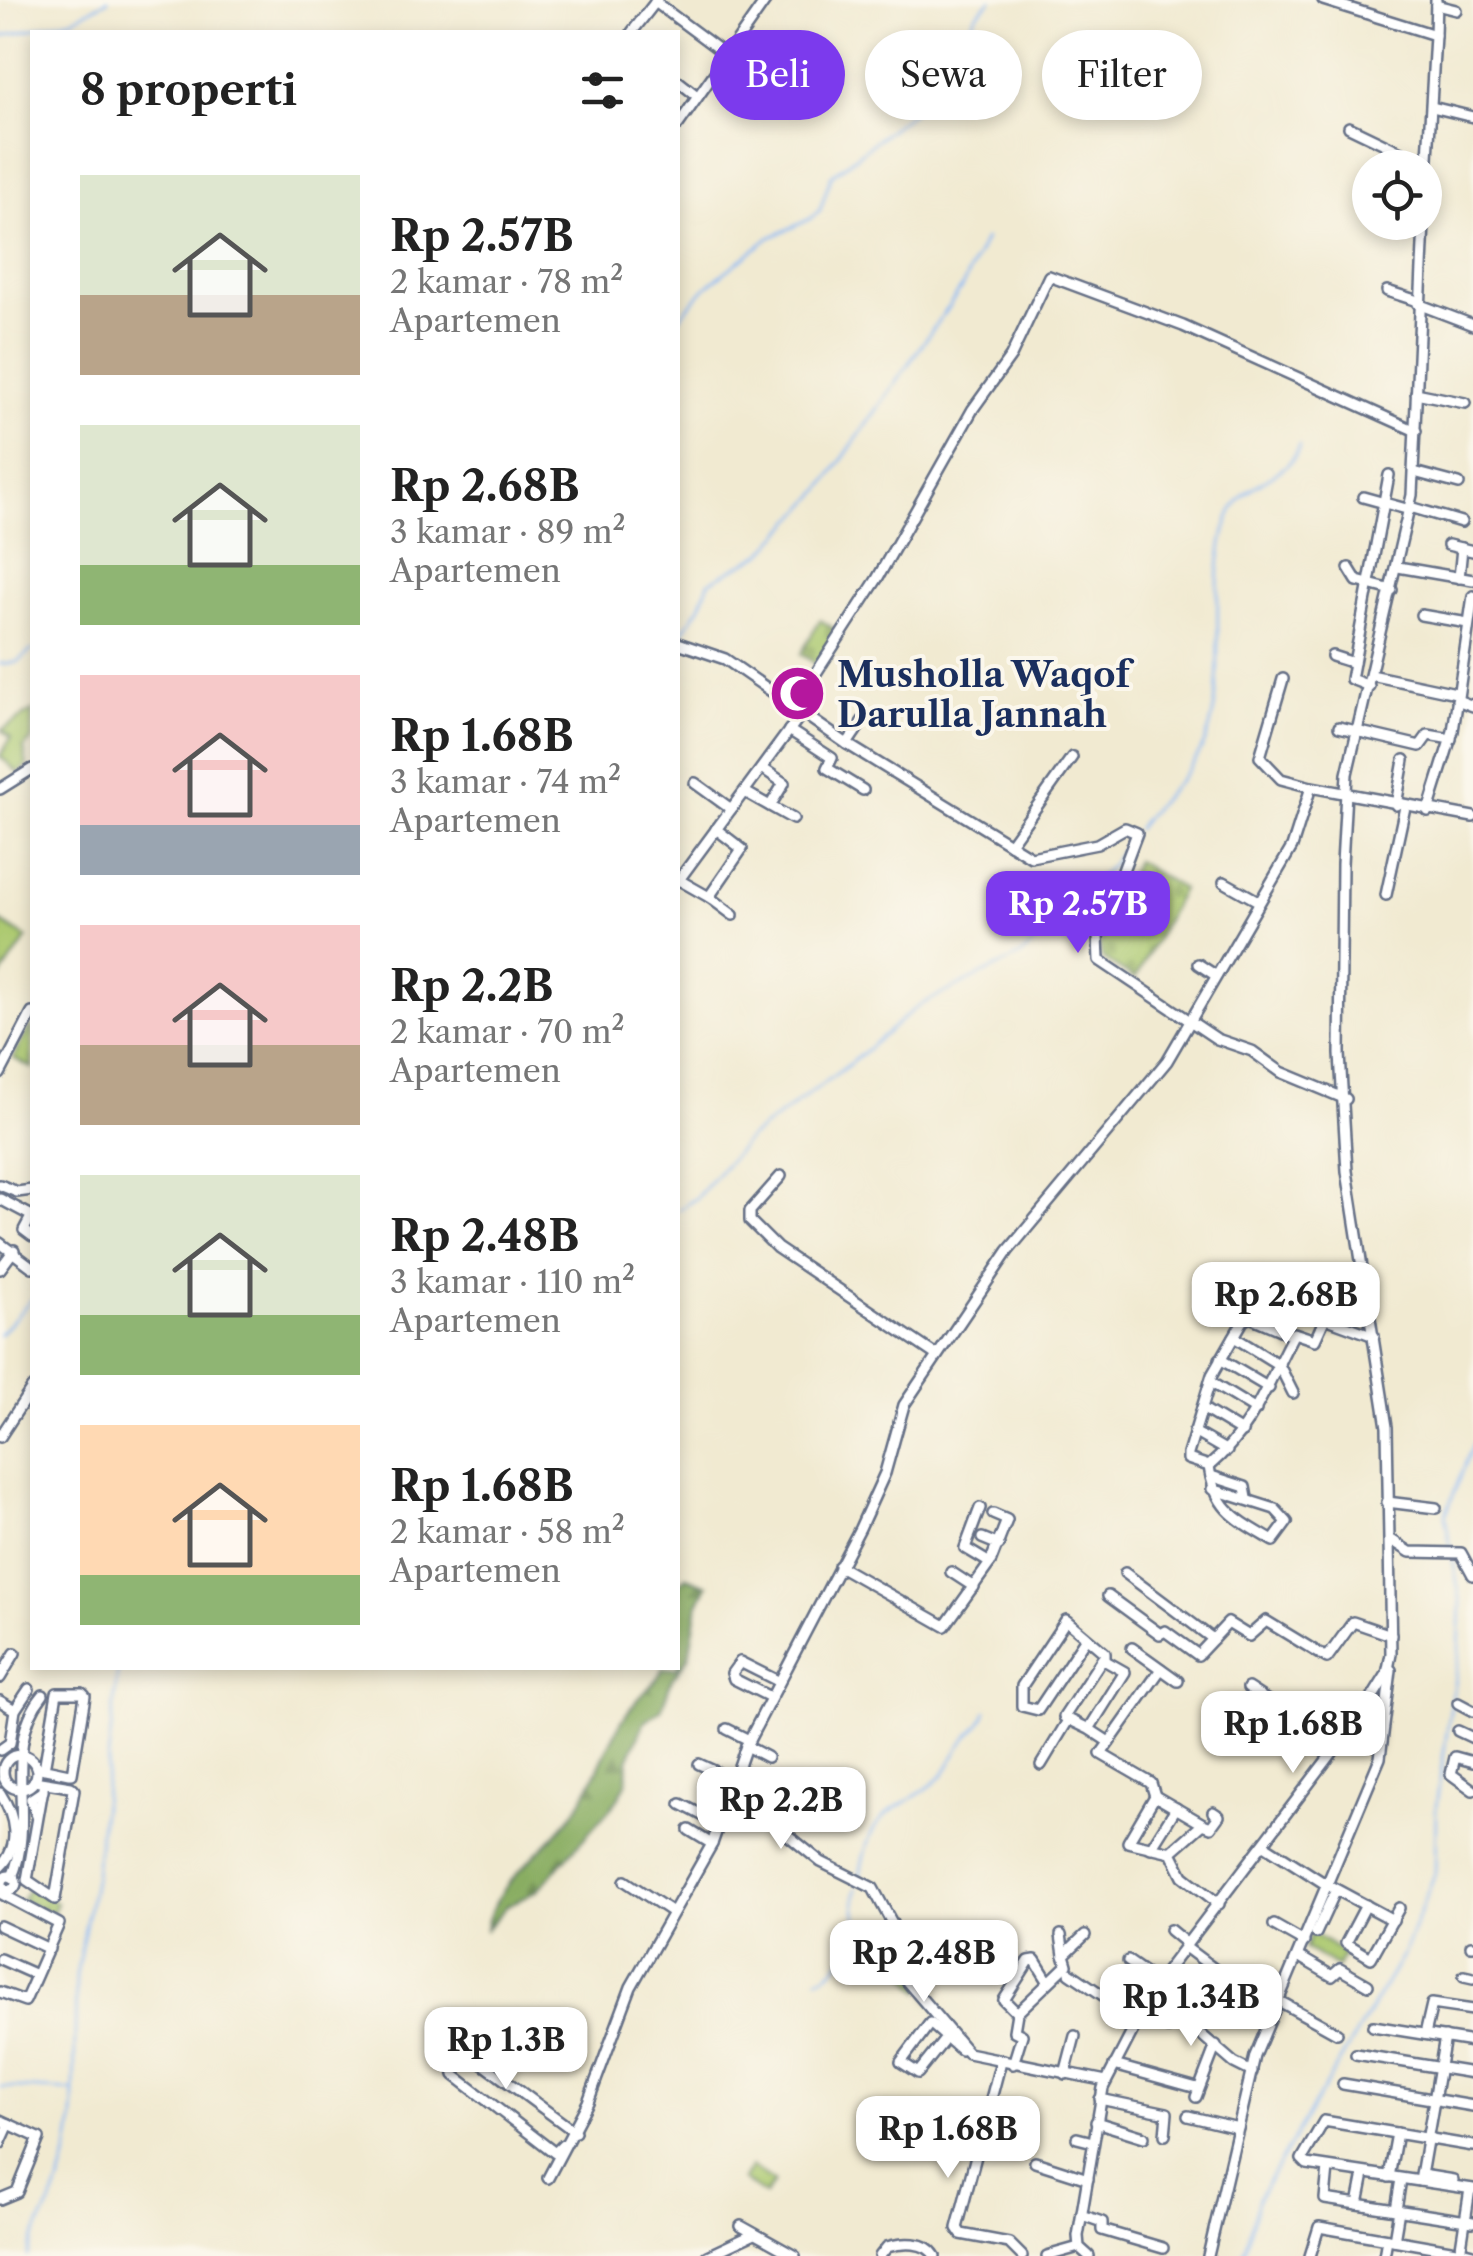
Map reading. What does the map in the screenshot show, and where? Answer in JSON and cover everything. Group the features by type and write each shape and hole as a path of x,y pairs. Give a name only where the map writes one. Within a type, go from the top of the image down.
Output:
{"street":[{"path":"1322,0 1435,36"},
{"path":"634,30 656,1 710,42"},
{"path":"745,30 762,1"},
{"path":"1429,150 1436,3 1456,10"},
{"path":"680,123 710,81"},
{"path":"680,82 698,96"},
{"path":"1432,107 1473,116"},
{"path":"1349,127 1397,150"},
{"path":"1208,2256 1252,2072 1380,1758 1391,1635 1387,1427 1349,1192 1346,1099 1340,1054 1345,793 1410,508 1423,240"},
{"path":"680,877 789,730 973,408 1010,356 1049,276 1183,326 1416,431"},
{"path":"1388,291 1473,325"},
{"path":"1416,393 1465,403"},
{"path":"1414,472 1460,484"},
{"path":"1390,474 1352,680 1456,697 1473,706"},
{"path":"1363,497 1461,522"},
{"path":"1448,545 1468,550 1458,578"},
{"path":"1398,567 1473,580"},
{"path":"1349,568 1358,581 1392,590"},
{"path":"1428,811 1451,739 1473,596"},
{"path":"1421,615 1468,623"},
{"path":"680,643 724,659 844,742 1039,859 1060,849 1097,844 1134,831 1102,923 1098,957 1217,1038 1252,1051 1281,1072 1346,1099"},
{"path":"1462,652 1473,656"},
{"path":"1332,656 1354,663"},
{"path":"1282,679 1260,757 1281,779 1473,818"},
{"path":"863,790 827,768 864,719"},
{"path":"1339,726 1420,746 1428,735 1451,739"},
{"path":"789,730 832,758"},
{"path":"1010,844 1072,758"},
{"path":"1386,896 1404,760"},
{"path":"762,768 784,783 770,806"},
{"path":"0,789 30,770"},
{"path":"695,783 732,808"},
{"path":"548,2178 573,2131 631,1987 712,1844 748,1743 885,1473 904,1406 1008,1252 1167,1062 1297,836 1312,786"},
{"path":"745,792 794,819"},
{"path":"710,898 742,849 716,829"},
{"path":"680,881 733,914"},
{"path":"1224,882 1258,902"},
{"path":"1198,964 1215,974"},
{"path":"0,1074 30,1017"},
{"path":"780,1176 750,1212 750,1221 777,1248 936,1355"},
{"path":"0,1185 17,1192 30,1190"},
{"path":"0,1200 30,1214"},
{"path":"0,1242 30,1266"},
{"path":"0,1269 14,1250"},
{"path":"1248,1498 1245,1486 1188,1459 1210,1382 1248,1317 1315,1340 1325,1318 1374,1336"},
{"path":"1212,1488 1248,1498 1286,1518 1273,1541 1222,1507 1212,1488 1210,1471 1256,1410 1292,1334"},
{"path":"1234,1337 1279,1366 1293,1393"},
{"path":"1220,1359 1269,1388"},
{"path":"1210,1382 1256,1410"},
{"path":"0,1437 30,1393"},
{"path":"1202,1408 1242,1432"},
{"path":"22,1410 30,1415"},
{"path":"1194,1432 1227,1451"},
{"path":"1387,1502 1436,1508"},
{"path":"980,1508 965,1548 990,1563"},
{"path":"839,1566 945,1626 999,1545 1007,1520 992,1514"},
{"path":"982,1538 999,1545"},
{"path":"1390,1539 1410,1552 1452,1551 1473,1575"},
{"path":"951,1572 974,1587"},
{"path":"1125,1572 1212,1639"},
{"path":"1108,1596 1160,1634 1178,1614"},
{"path":"1086,1638 1038,1710 1022,1706 1022,1686 1066,1620 1105,1653 1105,1660 1064,1717 1109,1742"},
{"path":"1165,1631 1197,1655 1225,1624 1250,1636 1266,1621 1327,1658 1353,1622 1391,1635"},
{"path":"1132,1648 1178,1681"},
{"path":"0,1678 14,1653"},
{"path":"1089,1729 1125,1672 1105,1660"},
{"path":"1058,2255 1083,2252 1079,2230 1100,2100 1152,1992 1338,1747 1375,1695 1390,1661"},
{"path":"770,1697 734,1679 732,1673 740,1662 778,1681"},
{"path":"1160,1668 1102,1756 1151,1783 1155,1796 1203,1824 1211,1827 1218,1821 1220,1816 1213,1812"},
{"path":"1248,1688 1338,1747"},
{"path":"0,1750 10,1743 15,1710 28,1689"},
{"path":"2,1768 9,1785 18,1789 40,1785 74,1790 55,1898 28,1882 38,1818 31,1799 40,1785 40,1768 57,1693 84,1694 73,1772 40,1768 23,1756 12,1757 2,1768"},
{"path":"0,1992 23,2002 59,1922 3,1896 15,1886 12,1877 23,1843 18,1789 27,1719 43,1695"},
{"path":"0,1701 15,1710"},
{"path":"1458,1703 1473,1710"},
{"path":"1041,1764 1067,1722"},
{"path":"727,1729 767,1756"},
{"path":"1458,1731 1473,1738"},
{"path":"1473,1762 1455,1757 1451,1774 1473,1790"},
{"path":"699,1764 732,1784 821,1862 872,1888 892,1923 898,1971 968,2053"},
{"path":"1155,1796 1128,1841 1170,1852 1183,1876 1220,1904"},
{"path":"0,1814 2,1798"},
{"path":"0,1867 12,1852 14,1840 2,1798"},
{"path":"682,1804 719,1824"},
{"path":"1151,1848 1176,1808"},
{"path":"1170,1852 1203,1824"},
{"path":"689,1830 712,1844"},
{"path":"1266,1846 1329,1888 1392,1922"},
{"path":"625,1881 672,1912"},
{"path":"1316,1934 1329,1888"},
{"path":"1364,1907 1347,1944 1372,1957 1399,1908"},
{"path":"1274,1925 1304,1942"},
{"path":"0,1926 48,1948"},
{"path":"1170,1930 1225,1977"},
{"path":"1034,2039 1014,2031 1017,2013 1067,1965 1060,1935"},
{"path":"1064,1955 1086,1935"},
{"path":"1298,1956 1332,1976 1340,1969 1368,1985"},
{"path":"0,1959 36,1975"},
{"path":"1017,2013 1004,2002 1029,1961 1035,1960 1048,1981"},
{"path":"1128,1961 1158,1982"},
{"path":"1070,1973 1168,2028"},
{"path":"1152,1992 1252,2072"},
{"path":"1279,2001 1337,2033"},
{"path":"1425,2034 1432,2004 1473,2010"},
{"path":"946,2038 918,2072 901,2062 930,2023 968,2053 1106,2081"},
{"path":"1373,2026 1473,2042"},
{"path":"471,2036 454,2074 556,2154 573,2131"},
{"path":"1013,2064 1022,2036"},
{"path":"1065,2074 1075,2036"},
{"path":"1421,2178 1445,2037"},
{"path":"1114,2065 1197,2092 1216,2046"},
{"path":"463,2049 573,2131"},
{"path":"1356,2054 1473,2073"},
{"path":"1001,2061 957,2230 1010,2242 1022,2256"},
{"path":"1343,2084 1473,2106"},
{"path":"1100,2100 1167,2113 1165,2135"},
{"path":"1188,2116 1238,2128"},
{"path":"1310,2256 1319,2227 1426,2251 1462,2253 1469,2221 1469,2186 1364,2174 1302,2159 1324,2121 1473,2146"},
{"path":"0,2144 4,2122 39,2140 17,2192 0,2199"},
{"path":"1096,2122 1144,2137"},
{"path":"1389,2177 1397,2133"},
{"path":"1077,2138 1093,2142"},
{"path":"978,2141 993,2146"},
{"path":"1035,2162 1088,2178"},
{"path":"1328,2168 1324,2198 1469,2221"},
{"path":"1358,2204 1364,2174"},
{"path":"1384,2256 1398,2210 1402,2179"},
{"path":"1082,2215 1101,2222 1102,2230 1155,2250"},
{"path":"741,2226 790,2255"},
{"path":"1079,2230 1092,2233"},
{"path":"707,2256 754,2234"},
{"path":"880,2256 887,2246 902,2243 924,2246 935,2256"}],"green space":[{"path":"820,620 839,632 818,665 801,654"},
{"path":"30,712 30,741 24,748 27,766 18,773 0,756 11,738 2,730"},
{"path":"1136,861 1182,889 1135,979 1102,958 1100,945"},
{"path":"0,921 27,938 0,978"},
{"path":"30,1026 30,1067 13,1058"},
{"path":"686,1577 707,1585 698,1604 689,1656 680,1668 680,1582"},
{"path":"662,1670 679,1670 661,1710 644,1723 628,1760 627,1782 616,1802 537,1891 507,1906 486,1929 498,1898 578,1807 617,1729"},
{"path":"29,1887 57,1903 52,1914 22,1900"},
{"path":"1311,1933 1344,1953 1337,1967 1305,1948"},
{"path":"901,1935 944,1938 920,1991 901,1966"},
{"path":"751,2167 774,2182 765,2195 742,2180"}],"waterway":[{"path":"0,37 73,19 108,0"},
{"path":"680,317 706,287 769,238 810,219 820,210 831,176 930,98 976,15 991,0"},
{"path":"680,636 700,606 709,582 763,553 821,490 962,287 985,239"},
{"path":"1137,829 1194,762 1210,726 1218,668 1218,575 1229,518 1245,494 1286,466 1300,445"},
{"path":"0,664 17,662 30,652"},
{"path":"680,1209 696,1198 749,1138 851,1063 918,1006 1022,955 1112,864 1132,835"},
{"path":"0,1334 30,1301"},
{"path":"1243,2256 1259,2197 1403,1955 1435,1873 1436,1806 1459,1651 1461,1604 1445,1516 1473,1444"},
{"path":"74,2091 76,1976 95,1874 118,1670"},
{"path":"860,1876 877,1824 942,1776 986,1711"},
{"path":"817,1978 836,1966 851,1943 857,1923 857,1888"},
{"path":"0,2087 74,2091 63,2173 28,2256"}],"place":[{"name":"Musholla Waqof Darulla Jannah","path":"798,694"}]}
